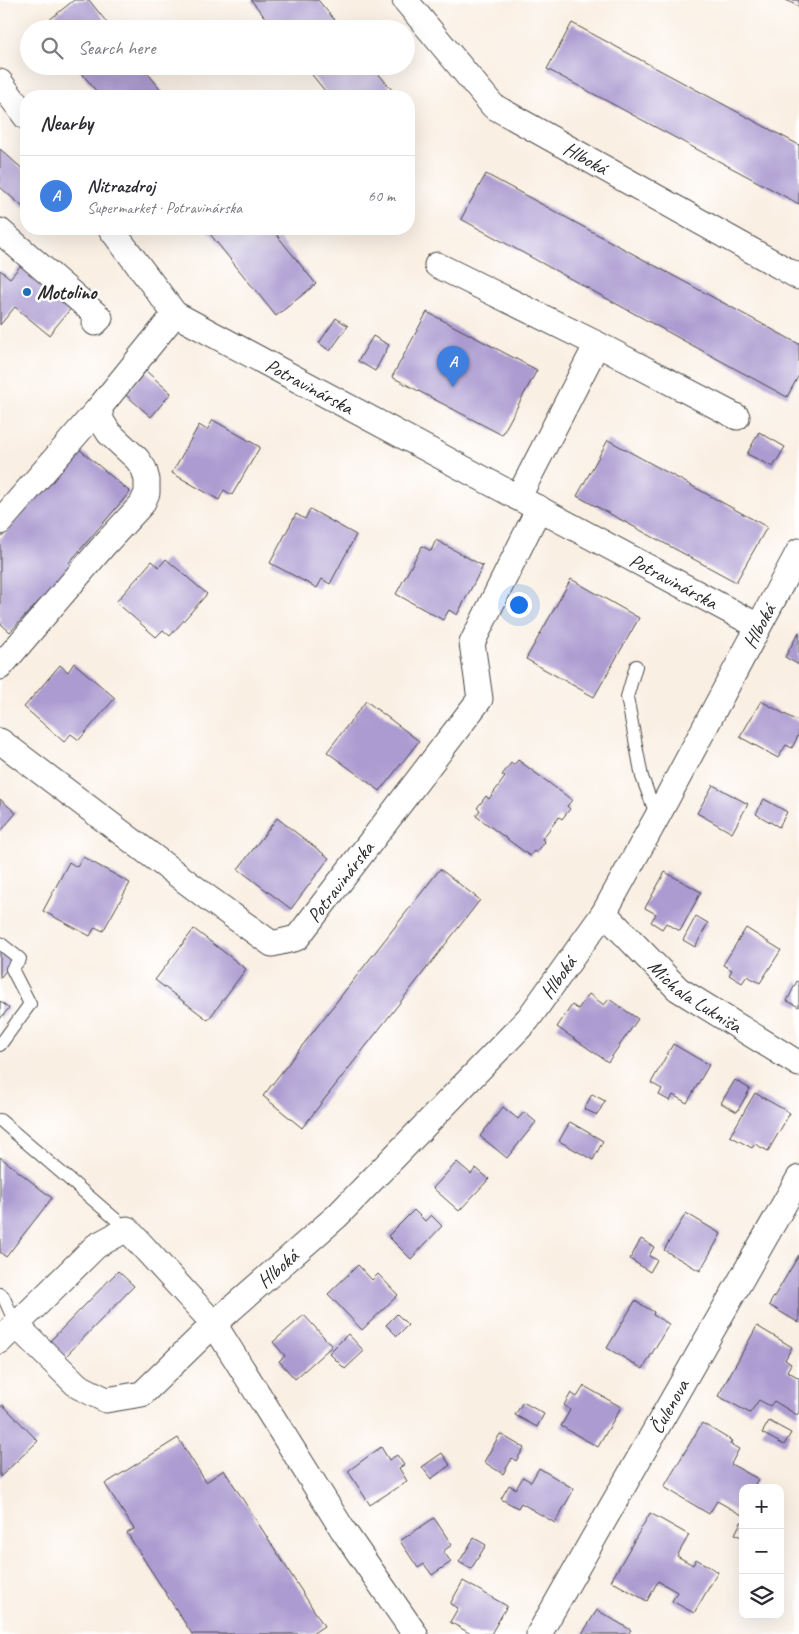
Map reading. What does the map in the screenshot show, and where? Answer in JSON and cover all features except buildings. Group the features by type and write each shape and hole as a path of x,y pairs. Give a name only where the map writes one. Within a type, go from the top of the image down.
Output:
{"street":[{"name":"Hlboká","path":"405,0 493,106 799,277"},
{"path":"0,82 20,109"},
{"path":"0,231 100,318 95,323"},
{"name":"Potravinárska","path":"116,235 175,314 719,607 758,626"},
{"path":"437,265 737,416"},
{"path":"0,522 99,408 175,314"},
{"path":"528,503 597,344"},
{"path":"0,667 142,504 147,492 147,480 144,469 137,459 109,433 102,422 99,408"},
{"name":"Potravinárska","path":"0,741 272,944 297,938 480,699 472,643 528,503"},
{"name":"Hlboká","path":"8,1333 78,1386 106,1400 142,1394 214,1324 338,1216 528,1019 604,913 799,551"},
{"name":"Michala Lukniša","path":"604,913 678,989 799,1064"},
{"name":"Čulenova","path":"539,1634 799,1178"},
{"path":"8,1333 96,1246 127,1229 214,1324 343,1530 415,1634"}],"lane":[{"path":"636,666 627,696 642,777 657,817"},
{"path":"0,943 20,959 12,969 30,1004 0,1045"},
{"path":"0,1120 127,1229"},
{"name":"Hlboká","path":"0,1294 3,1296 8,1333"}],"place":[{"name":"Motolino","path":"27,292"},
{"name":"Nitrazdroj","path":"453,387"}]}
